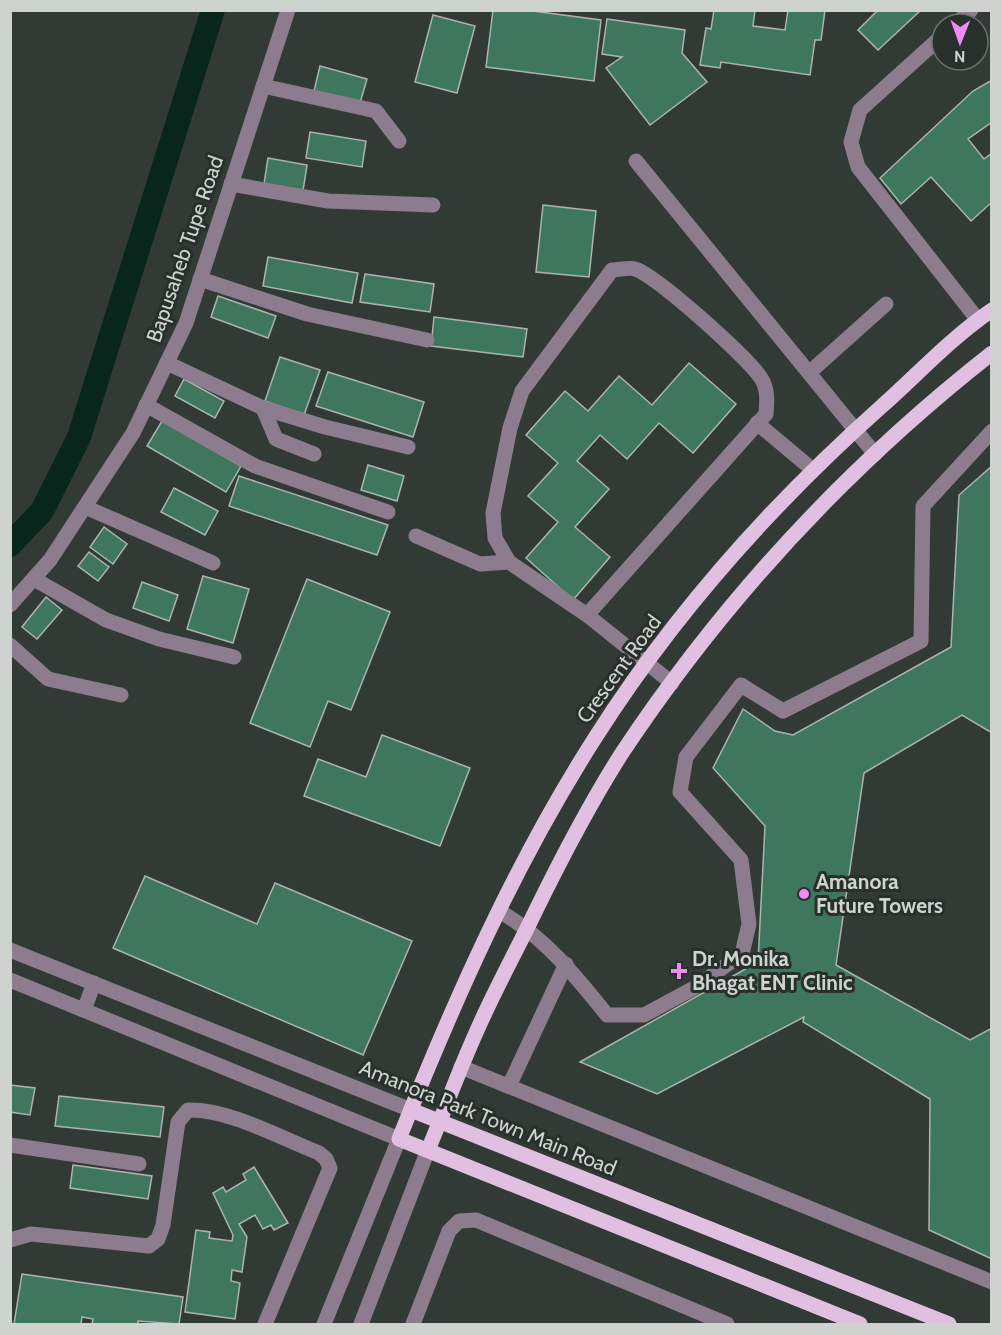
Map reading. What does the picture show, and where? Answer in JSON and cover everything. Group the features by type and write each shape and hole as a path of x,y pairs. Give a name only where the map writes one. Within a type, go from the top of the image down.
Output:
{"main road":[{"name":"Crescent Road","path":"399,1138 447,1021 534,844 595,738 647,664 742,543 856,429 992,310"},
{"path":"428,1150 461,1067 562,858 621,755 672,683 766,564 875,454 950,386 992,353"},
{"name":"Amanora Park Town Main Road","path":"411,1110 949,1324"},
{"path":"399,1138 860,1324"}],"street":[{"name":"Bapusaheb Tupe Road","path":"10,605 50,560 133,434 186,323 288,10"},
{"path":"930,47 861,110 851,142 858,167 978,320"},
{"path":"263,86 376,111 399,141"},
{"path":"636,161 875,454"},
{"path":"231,184 328,201 433,205"},
{"path":"587,615 766,414 768,396 761,378 728,342 652,279 635,269 612,270 522,391 510,428 493,513 495,538 509,562 587,615 672,683"},
{"path":"200,279 307,314 428,340"},
{"path":"810,372 886,304"},
{"path":"167,363 263,408 325,427 408,447"},
{"path":"146,405 255,466 388,512"},
{"path":"263,408 276,439 314,454"},
{"path":"757,423 813,471"},
{"path":"501,912 528,928 566,964 606,1015 644,1015 694,988 742,954 749,924 741,860 680,792 686,757 741,685 783,711 921,641 923,506 992,431"},
{"path":"85,507 213,563"},
{"path":"416,536 480,564 509,562"},
{"path":"34,579 106,620 159,639 234,657"},
{"path":"10,645 48,679 121,695"},
{"name":"Amanora Park Town Main Road","path":"10,950 411,1110"},
{"path":"510,1086 566,964"},
{"path":"10,980 399,1138 324,1324"},
{"path":"84,1010 94,983"},
{"path":"461,1067 992,1282"},
{"path":"10,1240 31,1234 149,1246 158,1239 163,1225 178,1122 188,1110 206,1110 226,1116 319,1153 326,1159 330,1168 266,1324"},
{"path":"10,1145 139,1164"},
{"path":"361,1324 428,1150"},
{"path":"413,1324 449,1232 459,1221 476,1220 727,1324"}],"building":[{"path":"493,10 525,10 601,20 594,81 486,67"},
{"path":"714,10 755,10 753,26 785,30 788,10 825,10 821,40 815,40 810,75 721,62 720,68 700,65 706,28 711,29"},
{"path":"878,10 921,10 878,50 858,30"},
{"path":"433,15 475,26 457,93 415,82"},
{"path":"607,19 685,30 682,53 707,82 650,125 606,68 622,57 602,54"},
{"path":"320,66 367,79 360,103 314,91"},
{"path":"992,80 992,122 968,139 984,159 992,153 992,202 971,221 931,177 901,204 880,178 973,91"},
{"path":"310,132 366,141 362,167 306,158"},
{"path":"268,158 307,165 303,191 264,184"},
{"path":"543,205 596,211 589,277 536,272"},
{"path":"268,257 358,273 352,303 263,286"},
{"path":"365,274 434,284 430,312 360,302"},
{"path":"218,296 276,316 268,338 211,317"},
{"path":"434,317 527,329 523,357 431,346"},
{"path":"280,357 320,370 304,415 265,401"},
{"path":"689,363 736,404 693,453 659,423 627,459 600,435 577,461 609,489 575,527 610,557 573,600 526,558 558,522 528,496 558,463 526,435 565,391 588,411 619,376 652,405"},
{"path":"328,372 424,402 413,437 316,406"},
{"path":"184,379 224,401 215,418 175,396"},
{"path":"162,421 241,466 226,492 147,446"},
{"path":"368,465 404,476 397,501 361,490"},
{"name":"Amanora Future Towers","path":"992,466 992,733 962,715 864,773 836,965 970,1040 992,1028 992,1259 929,1230 930,1099 803,1022 804,1017 657,1094 580,1062 758,962 765,826 713,768 743,709 775,731 793,735 951,647 959,495"},
{"path":"239,476 388,525 377,555 229,506"},
{"path":"174,488 218,511 205,535 161,512"},
{"path":"104,527 127,544 113,564 90,547"},
{"path":"89,552 109,567 98,581 78,566"},
{"path":"203,576 249,589 233,643 187,629"},
{"path":"307,579 390,612 351,710 328,701 310,747 250,723"},
{"path":"142,582 178,595 169,621 133,608"},
{"path":"46,597 62,610 37,639 22,627"},
{"path":"382,735 470,768 440,846 304,796 318,759 366,777"},
{"path":"145,876 257,924 275,883 412,941 363,1055 113,948"},
{"path":"10,1085 35,1088 30,1115 10,1112"},
{"path":"59,1096 164,1107 160,1137 55,1126"},
{"path":"73,1165 152,1176 148,1199 70,1188"},
{"path":"254,1167 288,1223 274,1230 271,1225 263,1229 255,1215 239,1224 247,1237 242,1272 232,1270 231,1281 240,1283 235,1319 185,1312 196,1230 210,1232 209,1238 232,1241 233,1235 213,1193 223,1187 226,1192 246,1180 243,1174"},
{"path":"22,1274 183,1297 179,1324 138,1321 138,1324 92,1324 93,1319 82,1317 81,1324 14,1324"}],"waterway":[{"path":"10,545 42,511 79,437 213,10"}],"place":[{"name":"Amanora Future Towers","path":"804,894"},
{"name":"Dr. Monika Bhagat ENT Clinic","path":"679,971"}]}
